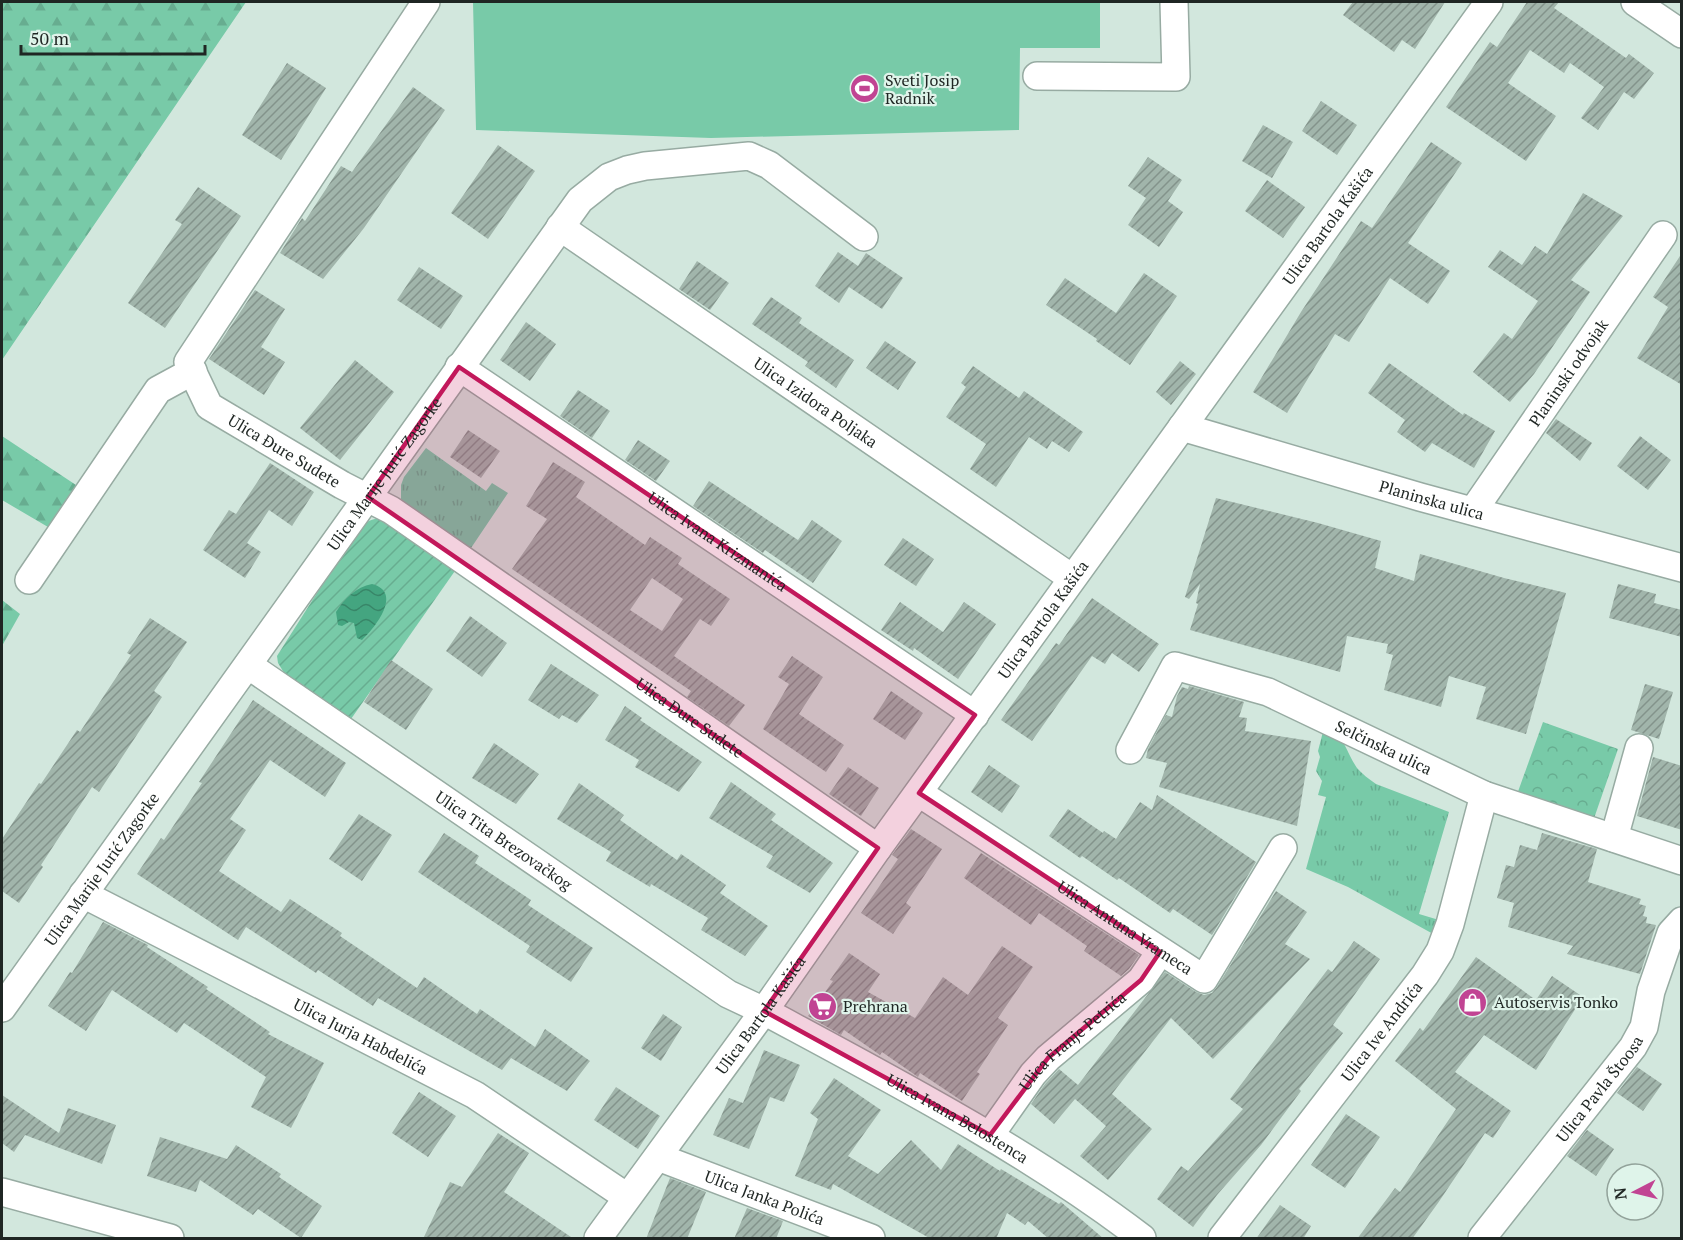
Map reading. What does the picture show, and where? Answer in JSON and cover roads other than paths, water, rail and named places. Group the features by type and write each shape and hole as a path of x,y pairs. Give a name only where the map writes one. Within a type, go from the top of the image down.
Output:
{"street":[{"path":"29,580 158,390 193,371 188,362 426,2"},
{"path":"1037,76 1176,76 1174,2"},
{"name":"Ulica Bartola Kašića","path":"598,1239 1489,2"},
{"path":"1635,2 1682,34"},
{"name":"Ulica Marije Jurić Zagorke","path":"2,1008 580,200 609,177 627,170 645,166 749,156 769,165 864,237"},
{"name":"Ulica Izidora Poljaka","path":"560,227 1072,578"},
{"name":"Planinski odvojak","path":"1473,510 1663,235"},
{"name":"Ulica Ivana Krizmanića","path":"459,367 975,715"},
{"name":"Ulica Đure Sudete","path":"193,371 209,406 342,485 401,516 878,848"},
{"name":"Planinska ulica","path":"1182,427 1682,568"},
{"name":"Ulica Tita Brezovačkog","path":"248,665 728,994 764,1011"},
{"name":"Selčinska ulica","path":"1130,750 1175,666 1268,692 1484,795 1682,861"},
{"path":"1614,838 1640,748"},
{"name":"Ulica Antuna Vrameca","path":"918,793 1204,979 1283,848"},
{"name":"Ulica Ive Andrića","path":"1222,1239 1425,975 1440,951 1450,924 1484,795"},
{"name":"Ulica Jurja Habdelića","path":"83,894 475,1095 627,1197"},
{"name":"Ulica Pavla Štoosa","path":"1482,1239 1633,1047 1644,1027 1651,991 1671,933 1682,921"},
{"name":"Ulica Franje Petrića","path":"990,1135 1033,1074 1048,1058 1141,980 1160,951"},
{"name":"Ulica Ivana Belostenca","path":"764,1011 990,1135 1093,1201 1142,1239"},
{"name":"Ulica Janka Polića","path":"658,1157 871,1239"},
{"path":"2,1192 170,1239"}],"water":[{"path":"372,584 381,588 386,602 374,627 362,640 357,638 354,623 338,625 336,612 351,594"}],"place":[{"name":"Sveti Josip Radnik","path":"864,89"},
{"name":"Autoservis Tonko","path":"1473,1002"},
{"name":"Prehrana","path":"822,1006"}]}
